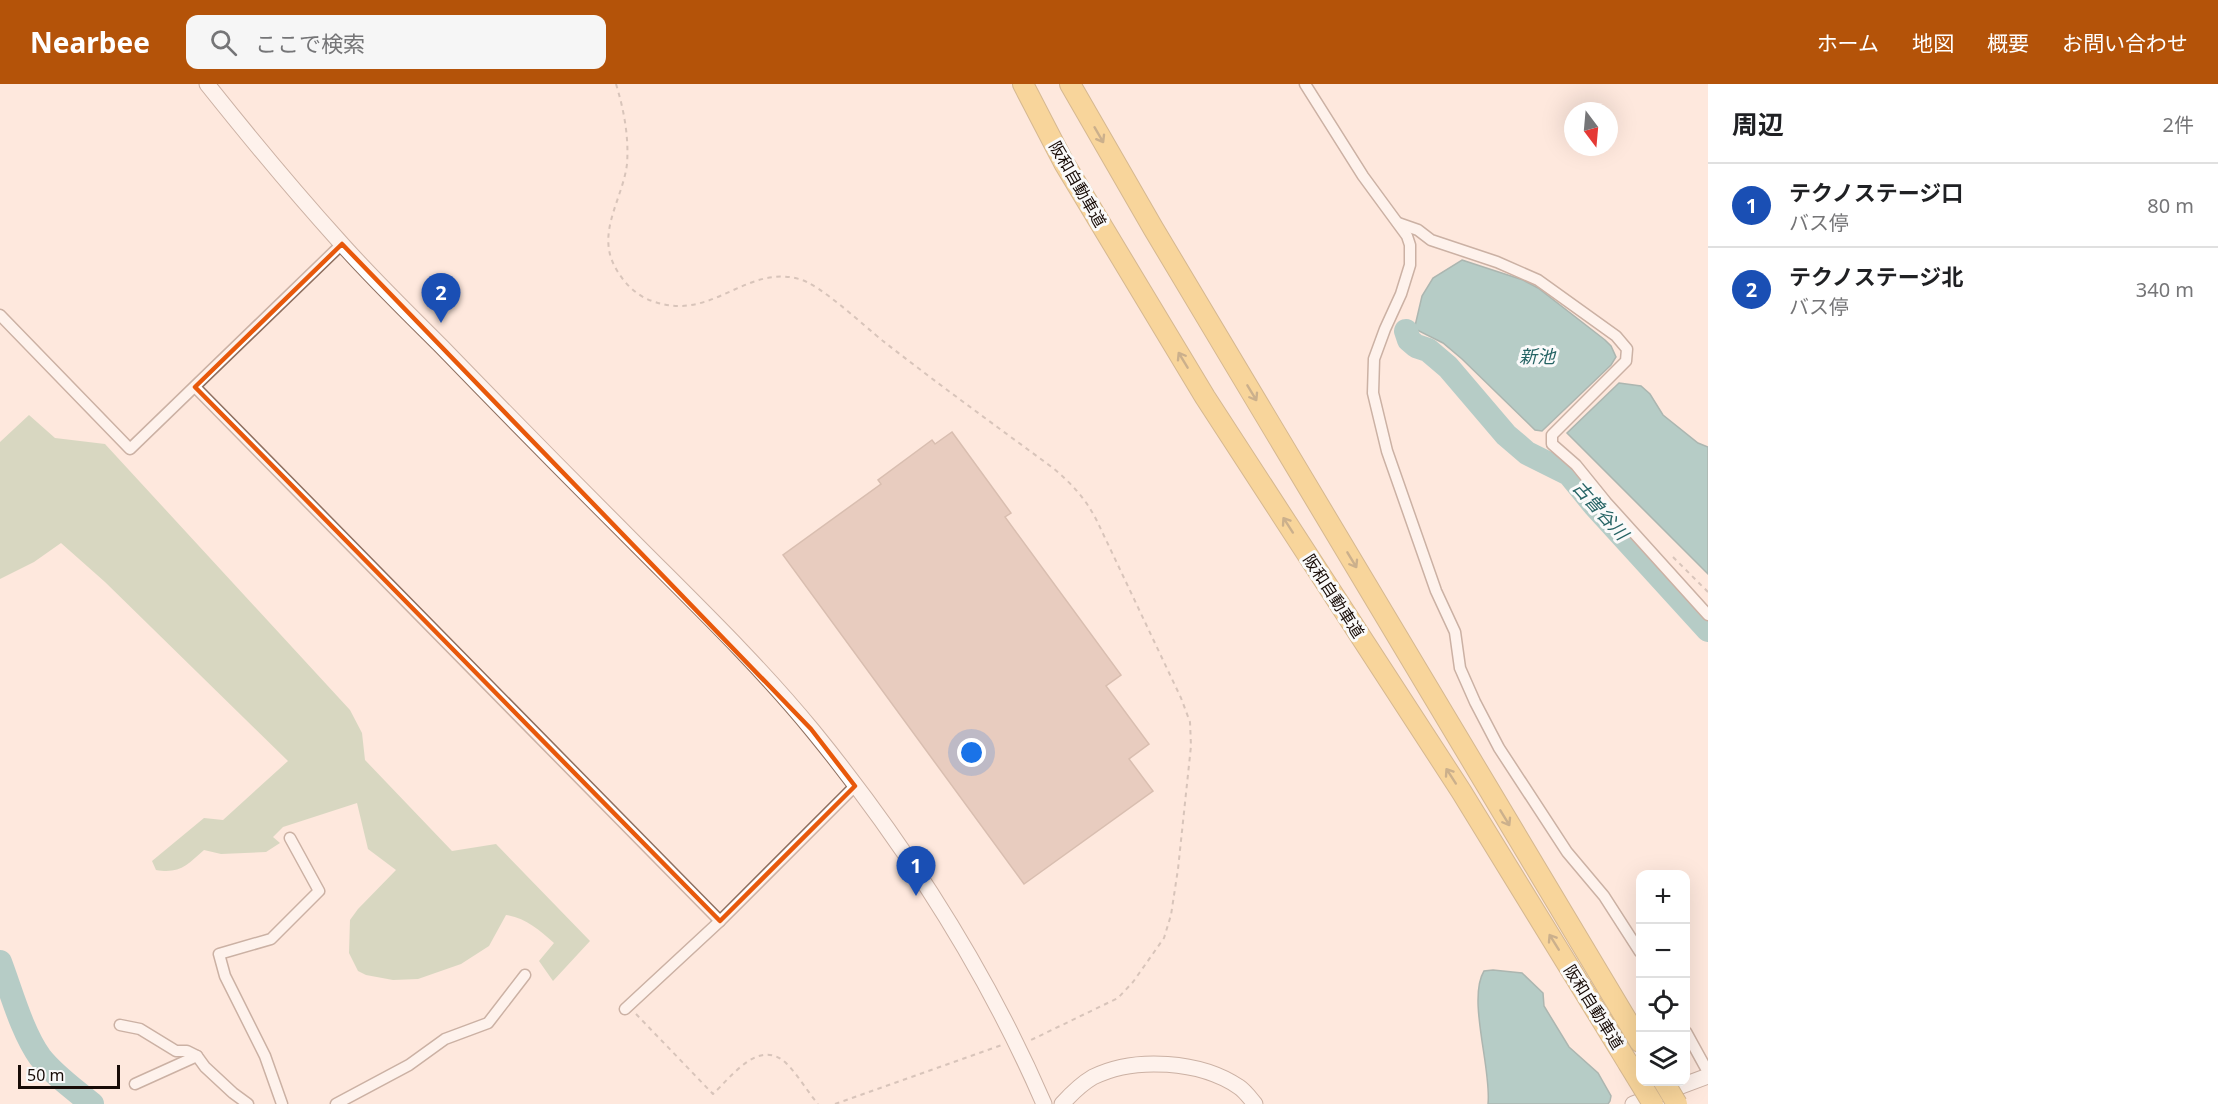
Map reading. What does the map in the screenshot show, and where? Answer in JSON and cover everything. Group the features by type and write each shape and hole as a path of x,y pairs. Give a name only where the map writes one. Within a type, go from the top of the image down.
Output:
{"highway":[{"name":"阪和自動車道","path":"1023,84 1064,163 1205,397 1461,791 1653,1104"},
{"name":"阪和自動車道","path":"1070,84 1159,238 1636,1034"},
{"path":"1666,1086 1677,1104"}],"street":[{"path":"207,84 250,138 342,244 767,679 811,729 896,841 980,974 1016,1043 1044,1104"},
{"path":"1305,84 1363,176 1398,223 1410,245 1410,265 1401,294 1374,359 1373,393 1387,451 1436,591 1455,632 1460,668 1499,748 1567,852 1604,896 1636,944"},
{"path":"1398,223 1418,230 1431,240 1497,262 1538,280 1616,336 1627,349 1626,361 1552,435 1552,444 1576,465 1605,502 1708,615"},
{"path":"0,315 130,448 342,244"},
{"path":"195,387 720,921"},
{"path":"626,1009 720,921 855,786"},
{"path":"282,1104 265,1056 225,976 219,954 271,939 319,891 290,838"},
{"path":"336,1104 409,1065 445,1039 488,1023 525,975"},
{"path":"120,1025 140,1029 176,1051 187,1051 197,1056 205,1067 248,1104"},
{"path":"1633,1104 1708,1074 1690,1040"},
{"path":"135,1084 197,1056"},
{"path":"1062,1104 1092,1078 1116,1068 1171,1064 1215,1074 1241,1088 1255,1104"}],"path":[{"path":"616,84 627,141 627,166 609,223 608,244 612,262 621,278 632,290 646,299 679,307 699,305 762,279 784,275 802,279 821,291 1053,468 1088,502 1181,698 1190,722 1191,746 1172,915 1164,938 1118,998 1030,1040 1001,1046 834,1104"},
{"path":"626,1009 639,1016 713,1094 746,1062 760,1055 774,1055 786,1064 818,1104"}],"highlighted area":[{"path":"342,244 811,729 855,786 720,921 195,387"}],"green space":[{"path":"29,415 55,438 105,444 350,710 362,733 365,760 452,851 496,844 590,941 553,981 539,961 554,943 526,922 506,915 489,946 461,964 418,979 393,980 366,975 358,971 349,953 350,920 396,870 368,849 357,803 283,827 273,837 280,843 266,852 221,854 204,850 183,867 171,871 156,870 152,861 204,818 223,820 288,761 105,582 61,543 34,562 0,579 0,442"}],"water":[{"name":"新池","path":"1462,260 1523,280 1538,288 1611,346 1616,357 1611,365 1542,431 1535,430 1443,343 1417,330 1415,326 1422,296 1433,278"},
{"path":"1619,383 1641,386 1650,394 1663,415 1698,443 1708,447 1708,574 1567,433"},
{"path":"1484,971 1522,973 1543,993 1544,1006 1569,1047 1598,1073 1611,1096 1608,1104 1488,1104 1487,1073 1478,999 1479,983"}],"building":[{"path":"952,432 1011,513 1005,517 1121,675 1106,686 1149,744 1129,759 1153,791 1024,884 783,555 881,484 878,480 932,440 935,444"}],"waterway":[{"name":"古曽谷川","path":"1406,331 1409,340 1416,346 1428,350 1448,367 1506,435 1527,453 1569,474 1595,506 1708,630"},
{"path":"0,962 22,1024 40,1057 58,1076 92,1104"}],"place":[{"name":"テクノステージ北","path":"441,323"},
{"name":"テクノステージ口","path":"916,896"}]}
